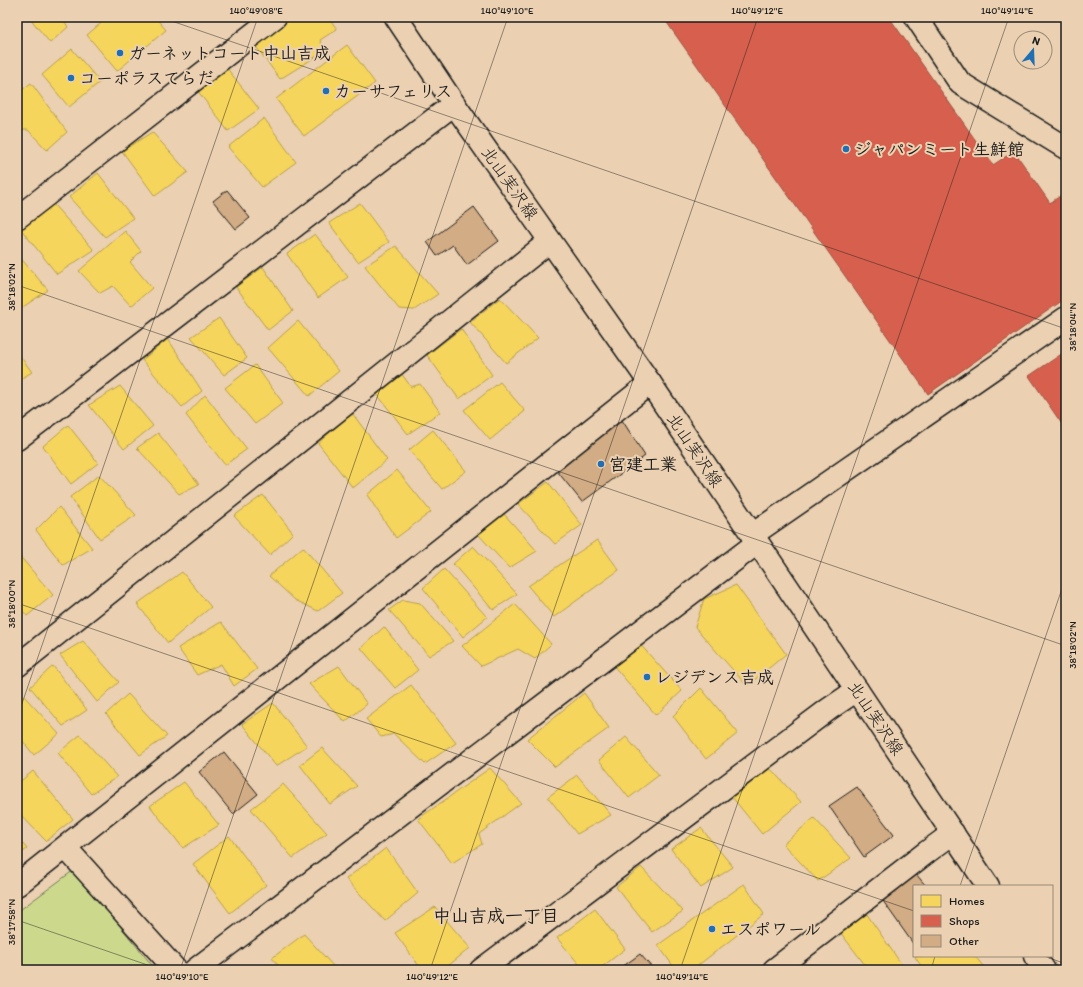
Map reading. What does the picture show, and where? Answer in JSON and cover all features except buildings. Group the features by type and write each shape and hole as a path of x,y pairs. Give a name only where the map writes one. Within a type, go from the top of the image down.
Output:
{"street":[{"path":"17,218 275,17"},
{"name":"北山実沢線","path":"396,17 454,104 650,383 987,885"},
{"path":"916,17 960,83 1066,148"},
{"path":"17,439 454,104"},
{"path":"17,666 550,241"},
{"path":"195,970 755,539 1066,318"},
{"path":"17,886 650,383"},
{"path":"481,970 829,708 857,690"},
{"path":"774,970 927,852 953,834"},
{"path":"65,847 176,970"},
{"path":"1036,957 1044,970"}],"green space":[{"path":"74,870 156,970 17,970 17,912"}],"place":[{"name":"ガーネットコート中山吉成","path":"120,53"},
{"name":"コーポラスてらだ","path":"71,78"},
{"name":"カーサフェリス","path":"326,91"},
{"name":"ジャパンミート生鮮館","path":"846,149"},
{"name":"宮建工業","path":"601,464"},
{"name":"レジデンス吉成","path":"647,677"},
{"name":"エスポワール","path":"712,929"}],"district":[{"name":"中山吉成一丁目","path":"496,916"}]}
